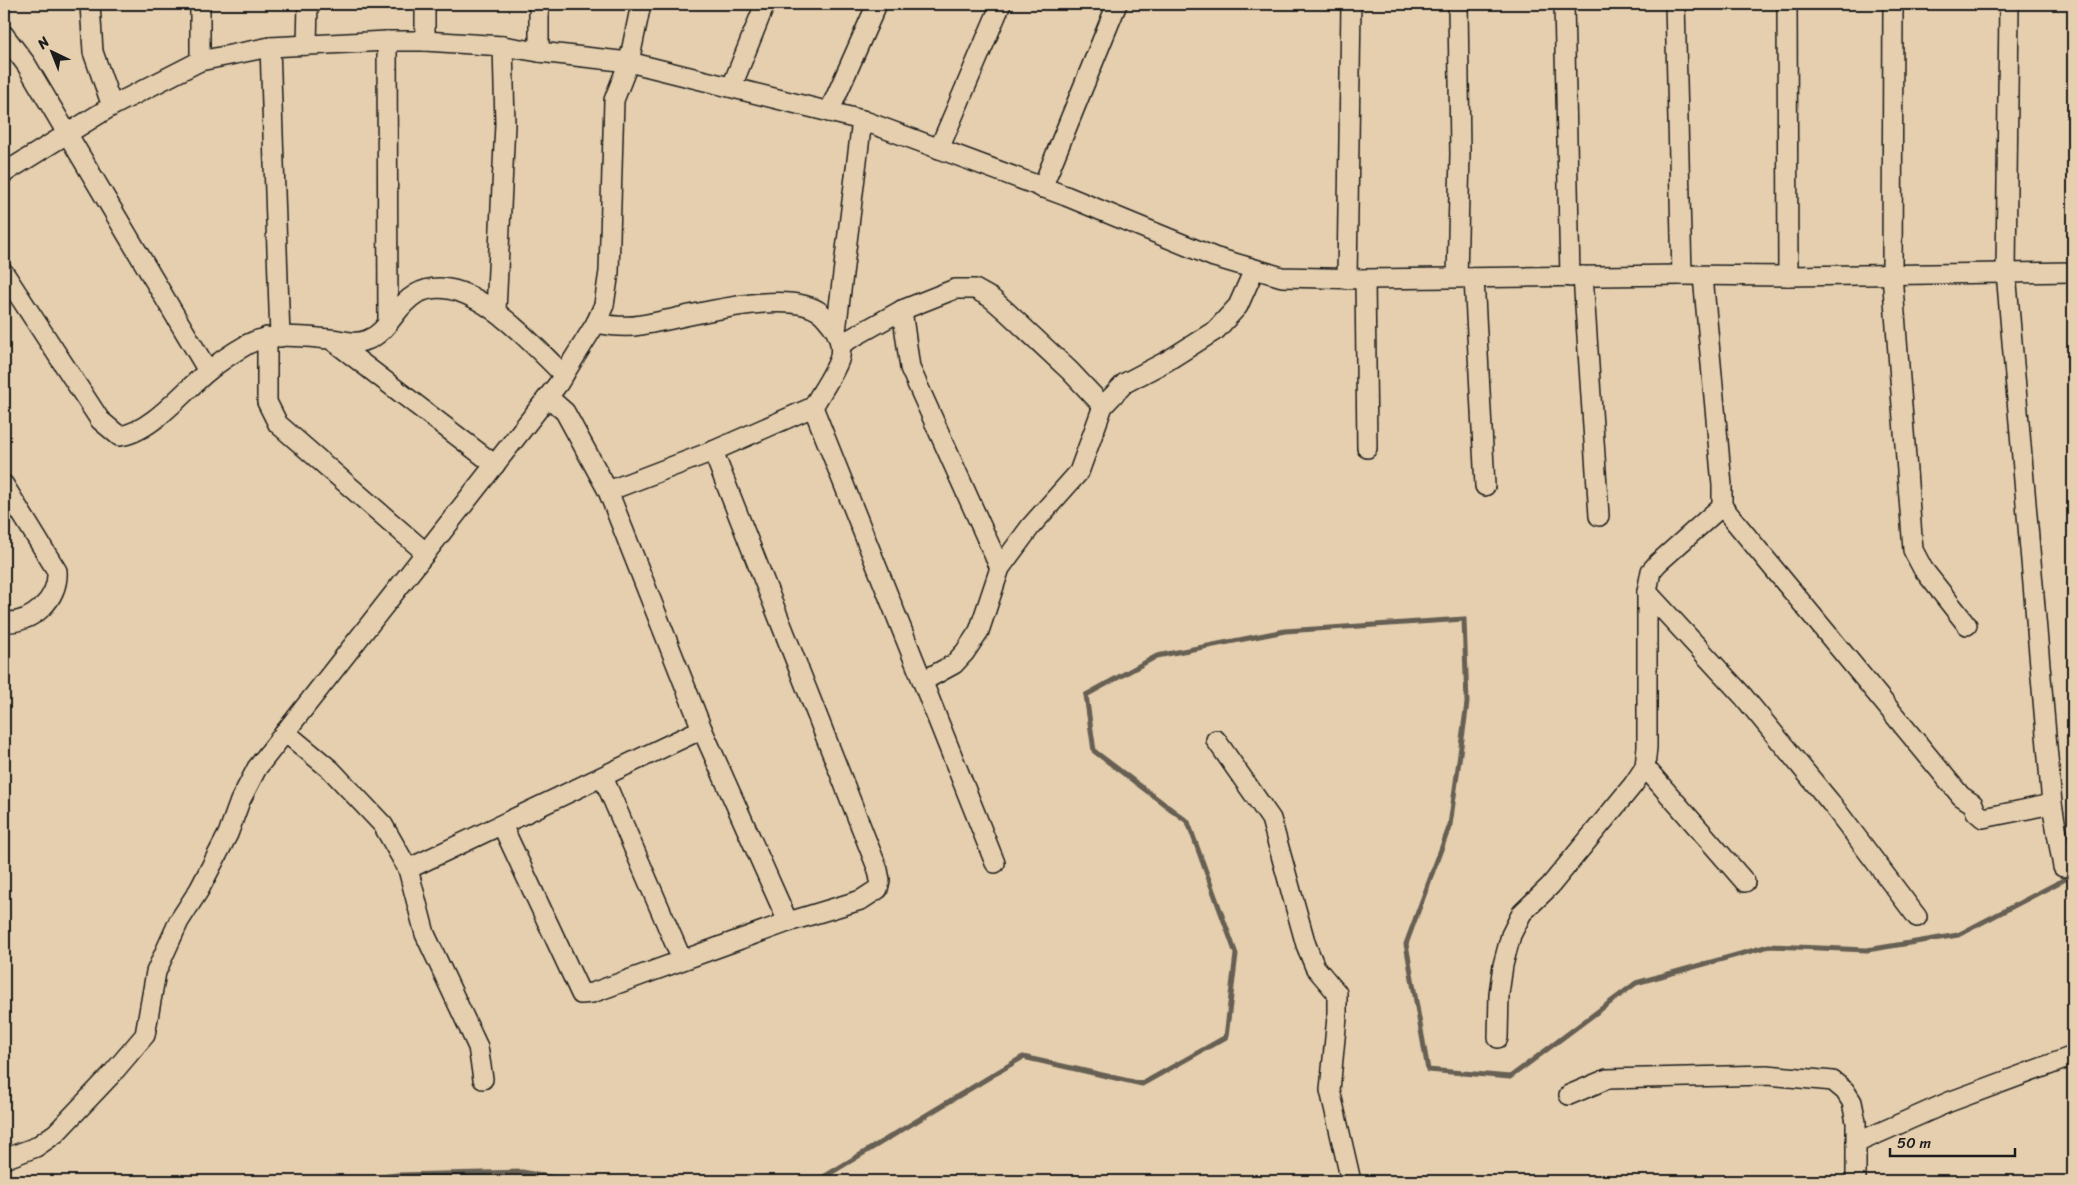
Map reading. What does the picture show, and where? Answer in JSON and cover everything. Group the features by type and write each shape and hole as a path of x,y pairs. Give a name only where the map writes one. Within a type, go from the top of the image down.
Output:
{"street":[{"path":"90,4 93,52 112,106"},
{"path":"200,4 200,61"},
{"path":"307,45 308,4"},
{"path":"425,4 425,41"},
{"path":"539,4 539,52"},
{"path":"4,1159 36,1147 56,1133 123,1062 145,1035 156,972 176,929 228,834 240,801 257,768 548,397 596,323 604,305 609,272 614,100 630,62 641,4"},
{"path":"732,86 766,4"},
{"path":"829,112 877,4"},
{"path":"939,149 1001,4"},
{"path":"1042,188 1118,4"},
{"path":"1351,4 1356,279 1366,448"},
{"path":"1458,4 1460,154 1466,277 1486,486"},
{"path":"1564,4 1576,276 1599,516"},
{"path":"1674,4 1682,275"},
{"path":"1787,4 1788,276"},
{"path":"1893,4 1892,274 1913,550 1923,569 1967,625"},
{"path":"2008,4 2006,272 2052,804 2063,866"},
{"path":"4,35 26,64 66,135 208,371"},
{"path":"387,40 388,320"},
{"path":"4,173 112,106 200,61 270,47 387,40 425,41 502,46 630,62 862,120 1042,188 1214,257 1282,277 1356,279 2073,272"},
{"path":"496,311 505,124 502,46"},
{"path":"270,47 274,337 267,402 278,424 426,553"},
{"path":"608,491 713,451 813,407 839,359 838,337 862,120"},
{"path":"923,681 954,664 966,652 979,631 1000,568 1031,526 1079,472 1103,406 1125,384 1167,361 1216,330 1238,306 1254,270"},
{"path":"4,273 100,420 119,436 130,435 143,428 208,371 246,345 274,337 330,339 354,343 368,340 382,332 388,320 403,303 417,293 434,288 469,296 496,311 564,374"},
{"path":"1703,276 1722,485 1722,506 1961,796 1973,804 1980,816 1983,818 2052,804"},
{"path":"838,337 955,289 975,289 991,298 1070,371 1103,406"},
{"path":"596,323 619,327 640,326 699,312 764,303 798,304 821,312 838,337"},
{"path":"902,310 910,368 1000,568"},
{"path":"330,339 495,465"},
{"path":"548,397 565,412 608,491 702,729 788,922"},
{"path":"813,407 996,863"},
{"path":"502,825 582,994 592,993 788,922 861,900 878,889 880,880 713,451"},
{"path":"4,485 57,570 58,584 52,596 31,616 17,623 4,622"},
{"path":"1498,1038 1498,994 1503,965 1511,935 1522,913 1550,886 1600,826 1645,767 1647,747 1647,592 1651,571 1722,506"},
{"path":"1647,592 1743,696 1831,803 1917,917"},
{"path":"408,869 702,729"},
{"path":"284,732 331,770 383,825 408,869 425,934 478,1047 483,1080"},
{"path":"1216,740 1271,818 1306,945 1315,967 1337,993 1337,1017 1330,1090 1351,1181"},
{"path":"1645,767 1745,882"},
{"path":"603,776 682,960"},
{"path":"1856,1143 1949,1102 2073,1056"},
{"path":"1570,1095 1607,1079 1766,1075 1833,1081 1852,1102 1856,1122 1856,1181"}],"waterway":[{"path":"817,1181 1023,1057 1142,1084 1226,1037 1236,954 1188,822 1094,751 1086,695 1157,656 1285,631 1464,619 1467,703 1450,825 1406,944 1428,1070 1510,1077 1636,983 1769,946 1867,950 1958,935 2073,875"},
{"path":"348,1181 397,1175 522,1172 571,1181"}]}
